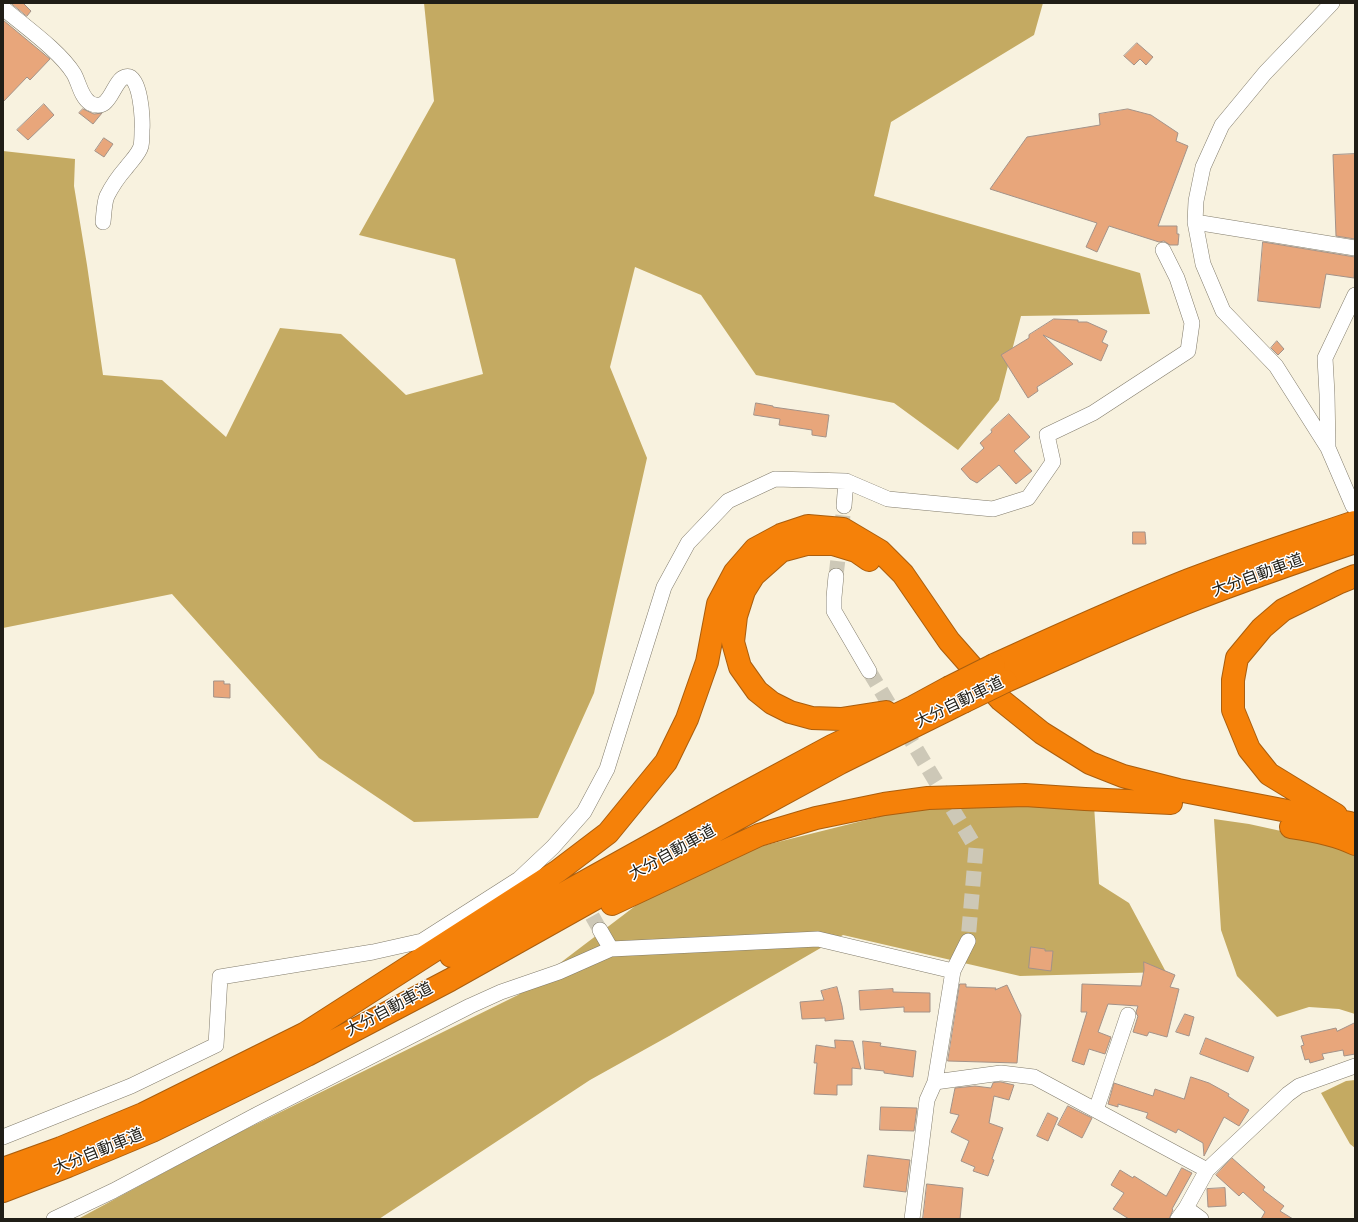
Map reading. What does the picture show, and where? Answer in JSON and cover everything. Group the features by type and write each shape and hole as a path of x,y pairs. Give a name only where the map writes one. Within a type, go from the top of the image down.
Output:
{"highway":[{"name":"大分自動車道","path":"3,1191 152,1131 307,1055 450,980 737,819 840,764 956,695 1000,673 1088,622 1188,580 1275,549 1354,514"},
{"path":"298,1038 558,871 608,833 666,762 687,719 707,662 718,604 735,572 755,549 781,535 808,526 843,529 880,550 903,574 949,641 1001,700 1022,719 1090,763 1123,776 1178,790 1352,824"},
{"name":"大分自動車道","path":"1000,673 1096,641 1197,599 1281,567 1355,542"},
{"path":"913,707 841,719 812,718 790,712 772,703 757,691 740,667 733,642 736,616 744,591 754,575 781,551 807,544 833,544 856,551 876,565 905,593 923,620 992,706 1007,722 1035,742 1093,776 1129,791 1171,803 1310,830 1348,840 1355,844"},
{"path":"1352,824 1269,774 1249,749 1233,710 1233,680 1237,658 1262,628 1283,610 1355,576"},
{"name":"大分自動車道","path":"3,1169 61,1148 143,1114 298,1038 440,962 818,753 913,707 956,695"},
{"path":"450,980 759,835 816,818 884,804 928,798 1026,795 1171,803"}],"street":[{"path":"1332,3 1265,73 1222,125 1203,167 1196,201 1195,222 1203,264 1223,311 1276,366 1328,448 1354,514"},
{"path":"3,8 47,45 63,61 73,74 83,94 89,102 104,104 121,80 125,77 129,77 137,86 142,125 141,146 138,153 124,170 106,197 103,222"},
{"path":"1195,222 1355,248"},
{"path":"3,1137 131,1086 216,1045 220,977 373,952 422,941 519,879 556,852 584,812 607,769 664,587 688,543 728,501 775,479 846,481 888,499 993,509 1028,498 1053,462 1047,435 1093,413 1188,351 1192,323 1177,278 1163,250"},
{"path":"1328,448 1327,394 1324,358 1355,295"},
{"path":"844,506 846,481"},
{"path":"836,576 834,611 869,671"},
{"path":"600,930 611,948"},
{"path":"54,1219 113,1191 258,1114 470,1006 501,992 559,972 611,948 818,939 953,971"},
{"path":"912,1219 927,1100 935,1082 953,971 968,941"},
{"path":"1096,1110 1128,1015"},
{"path":"1201,1219 1182,1213 1207,1170 1288,1094 1299,1086 1355,1066"},
{"path":"935,1082 1001,1073 1034,1077 1207,1170"}],"shaded area":[{"path":"424,3 1043,3 1034,35 891,122 874,196 1140,273 1150,314 1021,316 999,400 958,450 894,403 756,375 701,295 635,267 610,367 647,458 594,693 538,818 414,822 319,758 172,594 3,628 3,151 75,159 74,186 103,375 162,380 226,437 280,328 341,334 406,395 483,374 455,259 359,235 434,101"},
{"path":"1094,805 1099,884 1129,903 1166,972 1020,976 843,935 590,1080 379,1219 78,1219 230,1137 518,995 655,891 750,849 922,806"},
{"path":"1214,819 1249,824 1345,845 1355,850 1355,1014 1339,1009 1309,1007 1277,1017 1237,976 1221,930"},
{"path":"1355,1080 1355,1148 1350,1144 1321,1093 1346,1081"}],"building":[{"path":"11,3 23,3 31,11 27,16"},
{"path":"3,20 50,59 30,80 27,77 3,102"},
{"path":"1137,43 1153,57 1146,65 1140,59 1134,65 1124,56"},
{"path":"44,104 54,115 28,140 17,130"},
{"path":"83,109 94,114 102,113 93,124 79,113"},
{"path":"1128,109 1151,115 1178,133 1176,141 1188,146 1158,226 1177,226 1177,234 1179,234 1178,245 1170,245 1164,241 1159,242 1109,226 1097,252 1086,247 1097,223 990,189 1027,137 1100,125 1099,114"},
{"path":"104,138 113,144 104,157 95,151"},
{"path":"1355,154 1355,239 1336,236 1333,155"},
{"path":"1263,242 1355,257 1354,278 1326,274 1320,308 1258,301"},
{"path":"1054,319 1087,322 1107,331 1102,342 1108,345 1101,361 1043,335 1073,364 1037,387 1038,391 1028,398 1001,355 1029,338 1029,335"},
{"path":"1277,341 1284,349 1278,355 1271,348"},
{"path":"756,403 829,415 826,437 812,435 812,430 779,425 780,419 754,415"},
{"path":"1009,414 1030,437 1014,451 1032,471 1016,484 999,465 977,483 970,479 961,469 984,448 980,443 992,432 991,430"},
{"path":"1133,532 1145,532 1146,544 1133,544"},
{"path":"214,681 224,681 224,684 230,684 230,698 214,697"},
{"path":"1031,947 1045,949 1045,951 1053,951 1051,971 1029,968"},
{"path":"1144,962 1175,975 1170,987 1179,989 1167,1037 1149,1032 1147,1036 1133,1032 1138,1016 1136,1012 1138,1006 1108,1004 1098,1032 1111,1037 1105,1054 1089,1049 1084,1065 1072,1061 1087,1012 1081,1012 1082,984 1141,986"},
{"path":"960,984 966,984 966,987 996,988 995,990 1007,985 1021,1015 1017,1063 948,1061"},
{"path":"837,987 844,1019 825,1021 825,1018 802,1019 800,1002 824,1000 821,991"},
{"path":"893,989 893,992 930,993 930,1012 904,1012 904,1007 860,1010 859,991"},
{"path":"1185,1014 1194,1017 1189,1036 1176,1032"},
{"path":"1355,1023 1355,1054 1344,1056 1343,1050 1322,1054 1324,1059 1310,1063 1309,1059 1305,1060 1301,1046 1304,1045 1301,1036 1336,1028 1337,1031"},
{"path":"1206,1038 1254,1057 1248,1072 1200,1054"},
{"path":"835,1040 853,1041 861,1069 852,1068 852,1085 837,1085 837,1095 814,1094 817,1063 814,1063 816,1045 835,1048"},
{"path":"863,1041 881,1043 880,1046 916,1051 913,1077 865,1069"},
{"path":"1191,1077 1209,1083 1229,1094 1228,1096 1249,1110 1239,1126 1224,1117 1204,1156 1203,1143 1178,1129 1176,1133 1146,1118 1148,1113 1118,1104 1118,1107 1108,1104 1114,1083 1153,1096 1155,1089 1184,1099"},
{"path":"1001,1082 1014,1085 1009,1100 994,1096 989,1123 1003,1128 992,1159 994,1160 988,1176 973,1171 975,1167 961,1161 969,1141 951,1132 959,1115 950,1113 955,1088 975,1086 991,1088 993,1083"},
{"path":"1068,1106 1092,1118 1082,1138 1058,1125"},
{"path":"881,1107 917,1108 914,1131 880,1130"},
{"path":"1048,1113 1058,1118 1048,1141 1037,1136"},
{"path":"868,1155 910,1160 906,1192 864,1187"},
{"path":"1232,1158 1265,1187 1263,1190 1284,1206 1280,1211 1293,1219 1261,1219 1265,1212 1243,1192 1239,1196 1216,1175"},
{"path":"1182,1168 1192,1173 1172,1209 1173,1210 1169,1219 1129,1219 1113,1209 1124,1193 1111,1185 1120,1170 1133,1178 1134,1176 1166,1196"},
{"path":"927,1184 963,1188 960,1219 923,1219"},
{"path":"1225,1188 1226,1206 1208,1207 1207,1189"}],"tunnel":[{"path":"836,576 844,506"},
{"path":"869,671 976,848 968,941"},
{"path":"581,896 600,930"}]}
